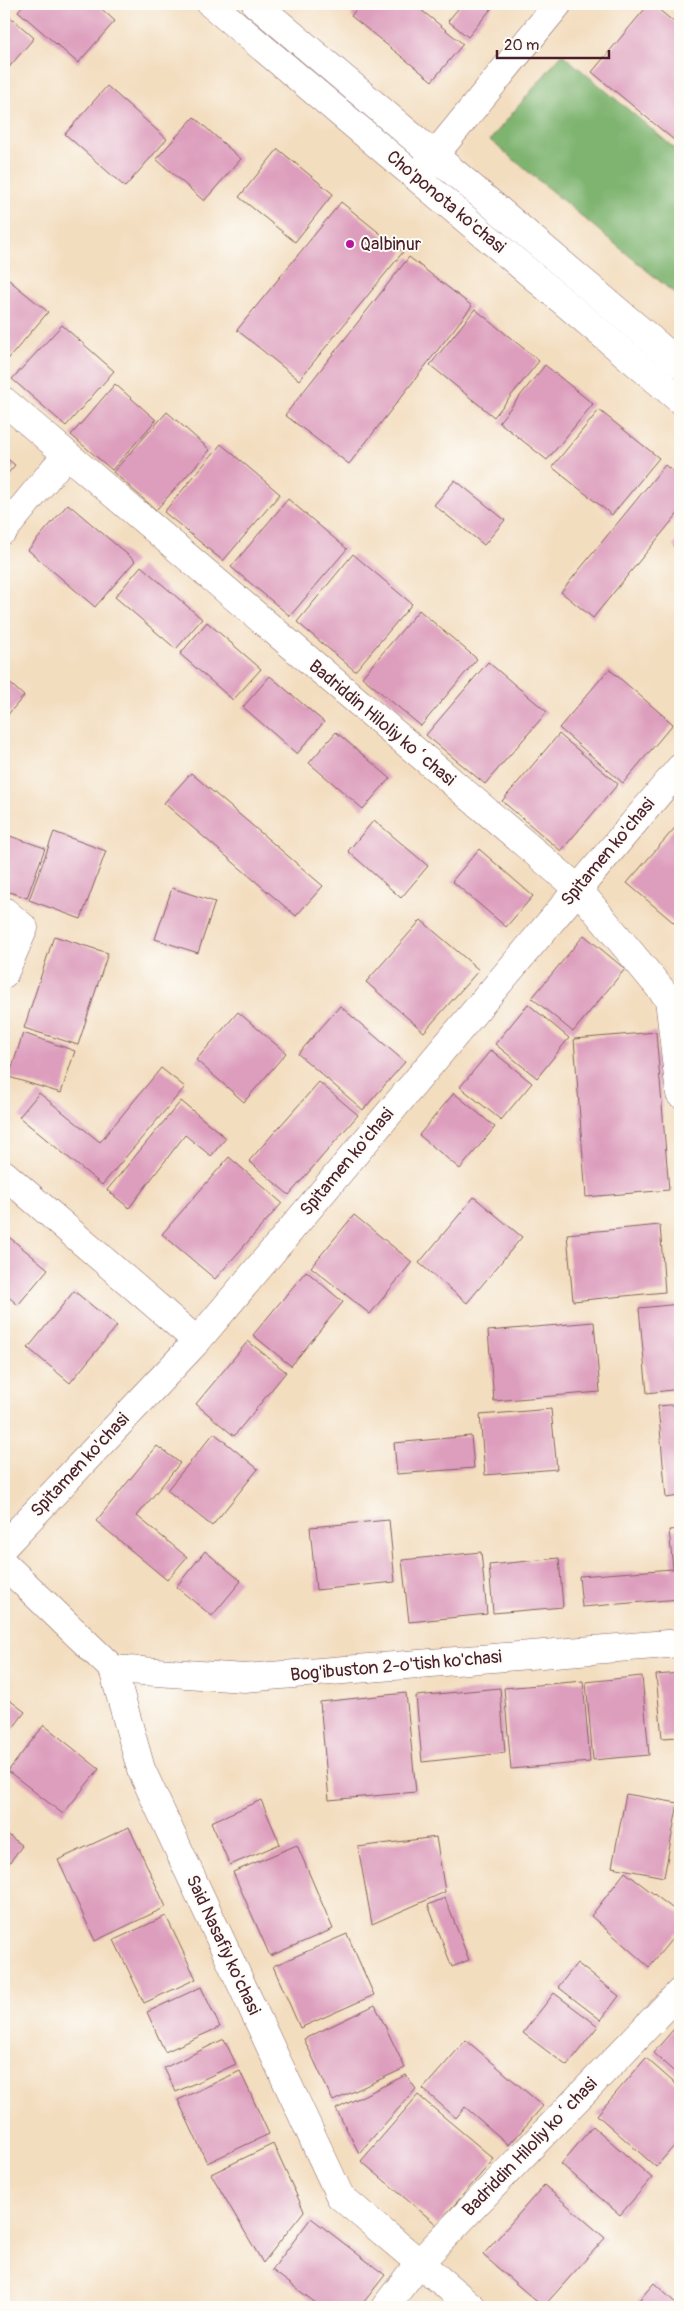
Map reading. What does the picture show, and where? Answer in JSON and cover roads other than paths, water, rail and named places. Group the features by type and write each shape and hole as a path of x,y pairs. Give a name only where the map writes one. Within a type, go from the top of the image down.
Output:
{"street":[{"name":"Cho'ponota ko'chasi","path":"211,4 680,400"},
{"name":"Cho'ponota ko'chasi","path":"256,4 680,364"},
{"path":"416,177 558,4"},
{"name":"Badriddin Hiloliy koʻchasi","path":"4,401 576,888 670,999 680,1094"},
{"path":"4,530 66,455"},
{"name":"Spitamen ko'chasi","path":"4,1546 196,1341 576,888 680,768"},
{"path":"4,911 24,928 4,974"},
{"path":"4,1174 196,1341"},
{"name":"Said Nasafiy ko'chasi","path":"4,1564 112,1669 141,1769 340,2196 472,2307"},
{"name":"Bog'ibuston 2-o'tish ko'chasi","path":"112,1669 244,1678 680,1643"},
{"name":"Badriddin Hiloliy koʻchasi","path":"385,2307 419,2263 680,1992"}],"place":[{"name":"Qalbinur","path":"350,244"}]}
